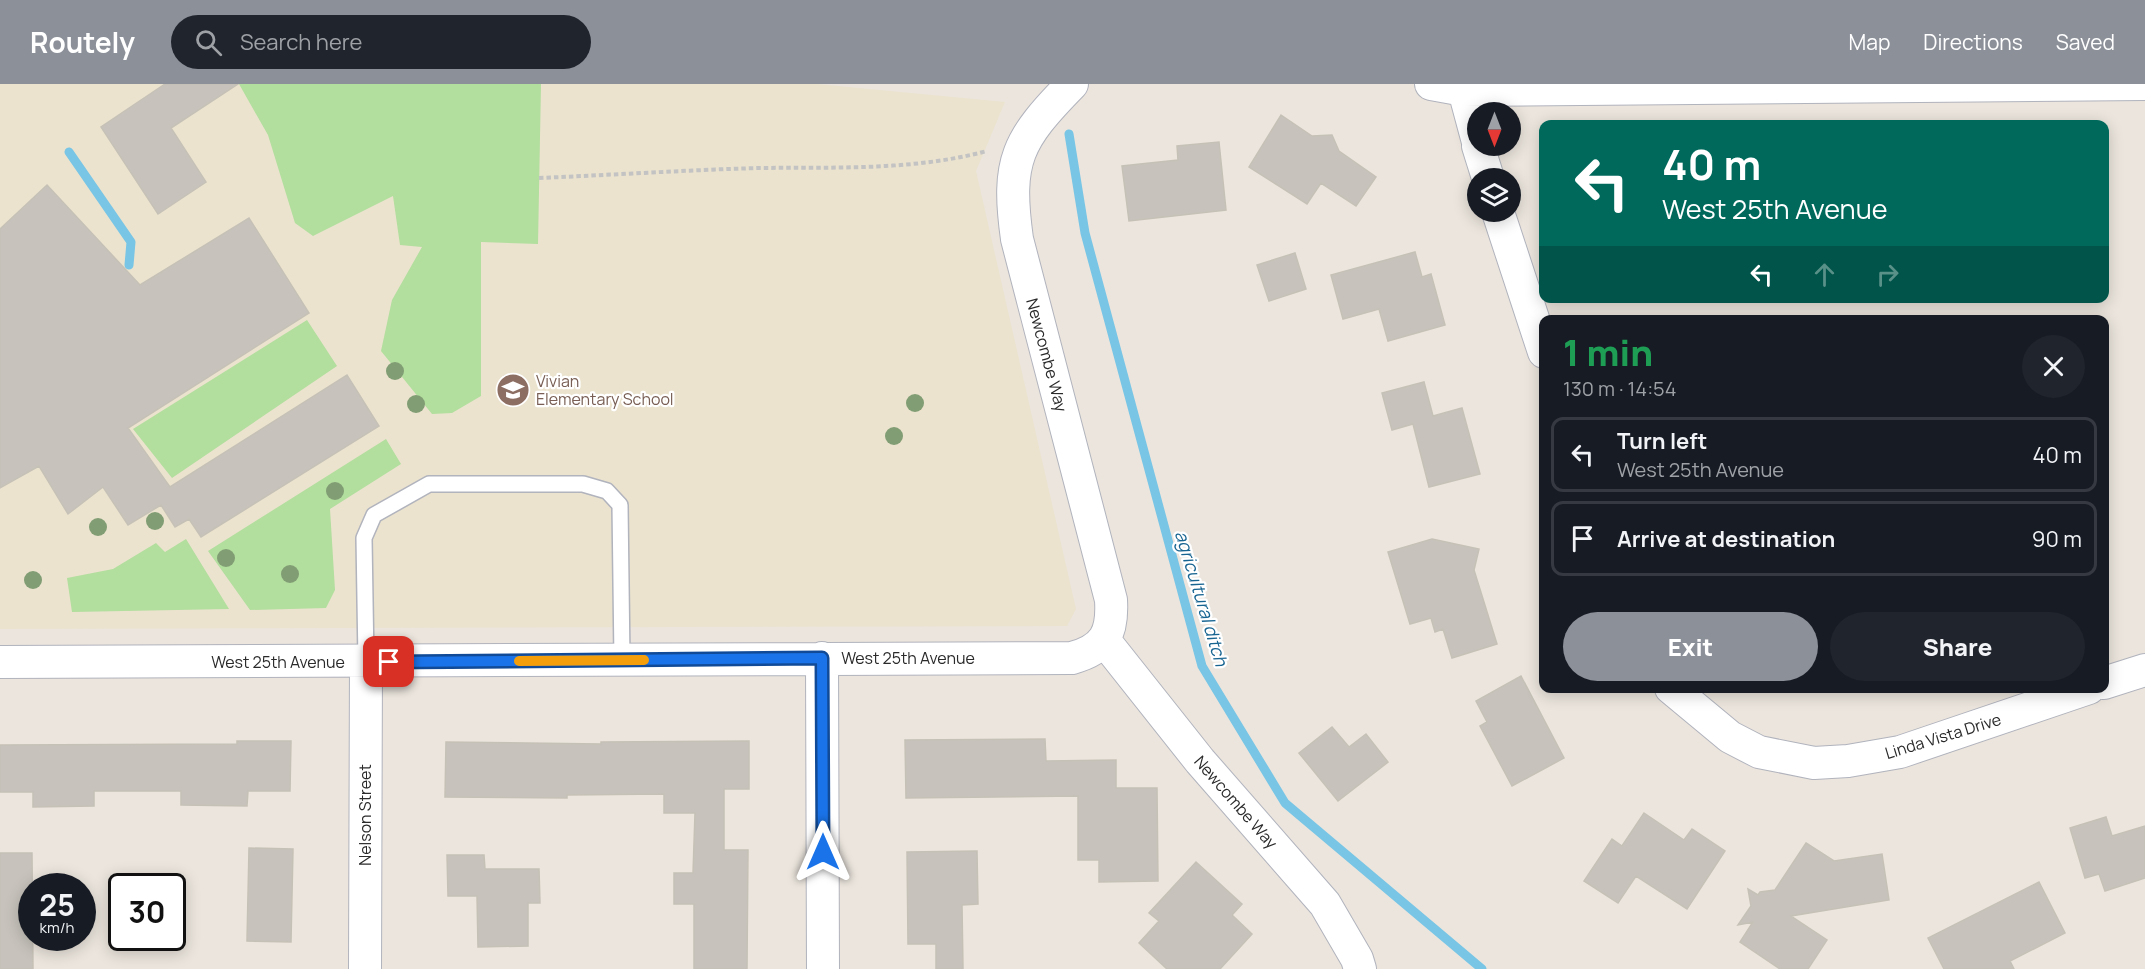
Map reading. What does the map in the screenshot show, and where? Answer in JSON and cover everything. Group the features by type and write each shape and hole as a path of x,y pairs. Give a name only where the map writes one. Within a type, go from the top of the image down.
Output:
{"street":[{"name":"Newcombe Way","path":"1072,84 1050,107 1023,142 1013,173 1012,208 1017,239 1111,600 1112,622 1104,640 1200,761 1325,904 1357,959 1360,969"},
{"path":"1431,84 1464,90 2145,84"},
{"path":"1464,90 1467,102"},
{"path":"1501,222 1539,337"},
{"name":"West 25th Avenue","path":"0,662 1060,658 1087,654 1104,640"},
{"path":"822,658 823,969"},
{"name":"Nelson Street","path":"365,969 366,662"},
{"path":"2109,681 2145,670"},
{"name":"Linda Vista Drive","path":"1677,693 1730,737 1759,752 1814,763 1848,761 1900,752 2074,693"}],"lane":[{"path":"366,662 364,538 374,515 429,484 583,484 607,491 620,505 622,660"}],"path":[{"path":"539,178 756,168 911,165 950,161 989,151"}],"shaded area":[{"name":"Vivian Elementary School","path":"0,84 817,84 1005,102 976,171 1076,609 1067,626 0,629"}],"green space":[{"path":"239,84 541,84 538,244 481,242 481,396 452,413 432,414 381,351 392,300 422,247 400,245 393,196 313,236 295,223 268,135"},
{"path":"307,320 337,366 172,478 133,429"},
{"path":"386,439 401,464 330,509 335,590 326,608 250,610 208,551"},
{"path":"186,539 229,609 72,612 67,578 113,569 156,543 165,552"}],"building":[{"path":"165,84 238,84 171,128 206,182 158,214 101,127"},
{"path":"1281,115 1312,136 1332,135 1339,151 1376,177 1356,206 1321,183 1307,204 1249,167"},
{"path":"1219,142 1226,210 1129,221 1122,166 1178,160 1177,146"},
{"path":"47,185 140,285 249,218 309,313 128,428 170,487 347,375 379,426 201,537 189,519 175,527 161,505 128,525 103,487 68,514 39,466 0,488 0,229"},
{"path":"1415,252 1422,277 1431,274 1445,325 1388,341 1379,309 1343,319 1331,275"},
{"path":"1295,253 1306,289 1269,301 1257,265"},
{"path":"1424,382 1433,416 1462,408 1480,474 1429,487 1413,424 1392,430 1382,393"},
{"path":"1432,539 1479,549 1474,570 1497,644 1452,658 1443,629 1435,632 1431,618 1410,624 1388,552"},
{"path":"1521,676 1564,758 1512,786 1480,726 1487,722 1476,701"},
{"path":"1332,727 1349,747 1366,734 1388,762 1338,801 1299,753"},
{"path":"1045,739 1046,761 1116,760 1116,788 1157,788 1158,881 1099,882 1099,860 1078,860 1078,796 906,798 905,740"},
{"path":"237,741 291,741 290,791 248,791 247,806 181,805 181,791 94,791 94,806 33,807 33,792 0,792 0,745 237,744"},
{"path":"749,741 749,789 724,789 724,850 748,850 747,969 694,969 694,904 674,904 674,873 693,873 695,813 664,813 664,794 567,795 567,798 445,797 446,742 601,744 601,742"},
{"path":"1644,813 1684,840 1692,829 1725,851 1687,909 1636,876 1618,903 1584,881 1612,839 1622,846"},
{"path":"2106,817 2112,836 2145,826 2145,878 2105,891 2099,874 2085,878 2070,828"},
{"path":"1806,843 1834,861 1882,854 1889,900 1791,916 1827,940 1808,969 1780,969 1740,942 1753,922 1738,925 1751,906 1748,889 1758,895 1760,892 1775,890"},
{"path":"249,848 293,849 291,942 247,941"},
{"path":"977,851 978,904 962,905 963,969 936,969 936,944 908,944 907,852"},
{"path":"0,853 32,853 32,873 18,873 18,951 33,951 33,969 0,969"},
{"path":"447,855 484,855 485,869 539,869 540,903 528,903 528,946 478,947 477,896 448,896"},
{"path":"1196,862 1242,904 1232,915 1252,934 1220,969 1167,969 1139,943 1159,921 1149,913"},
{"path":"2039,882 2065,933 2010,961 2014,969 1944,969 1928,938"}],"waterway":[{"name":"agricultural ditch","path":"1069,134 1085,233 1202,666 1285,803 1482,969"},
{"path":"69,152 131,242 129,265"}],"slow traffic":[{"path":"519,661 644,660"}],"place":[{"name":"Vivian Elementary School","path":"513,390"}],"route":[{"path":"389,662 822,658 823,852"}]}
